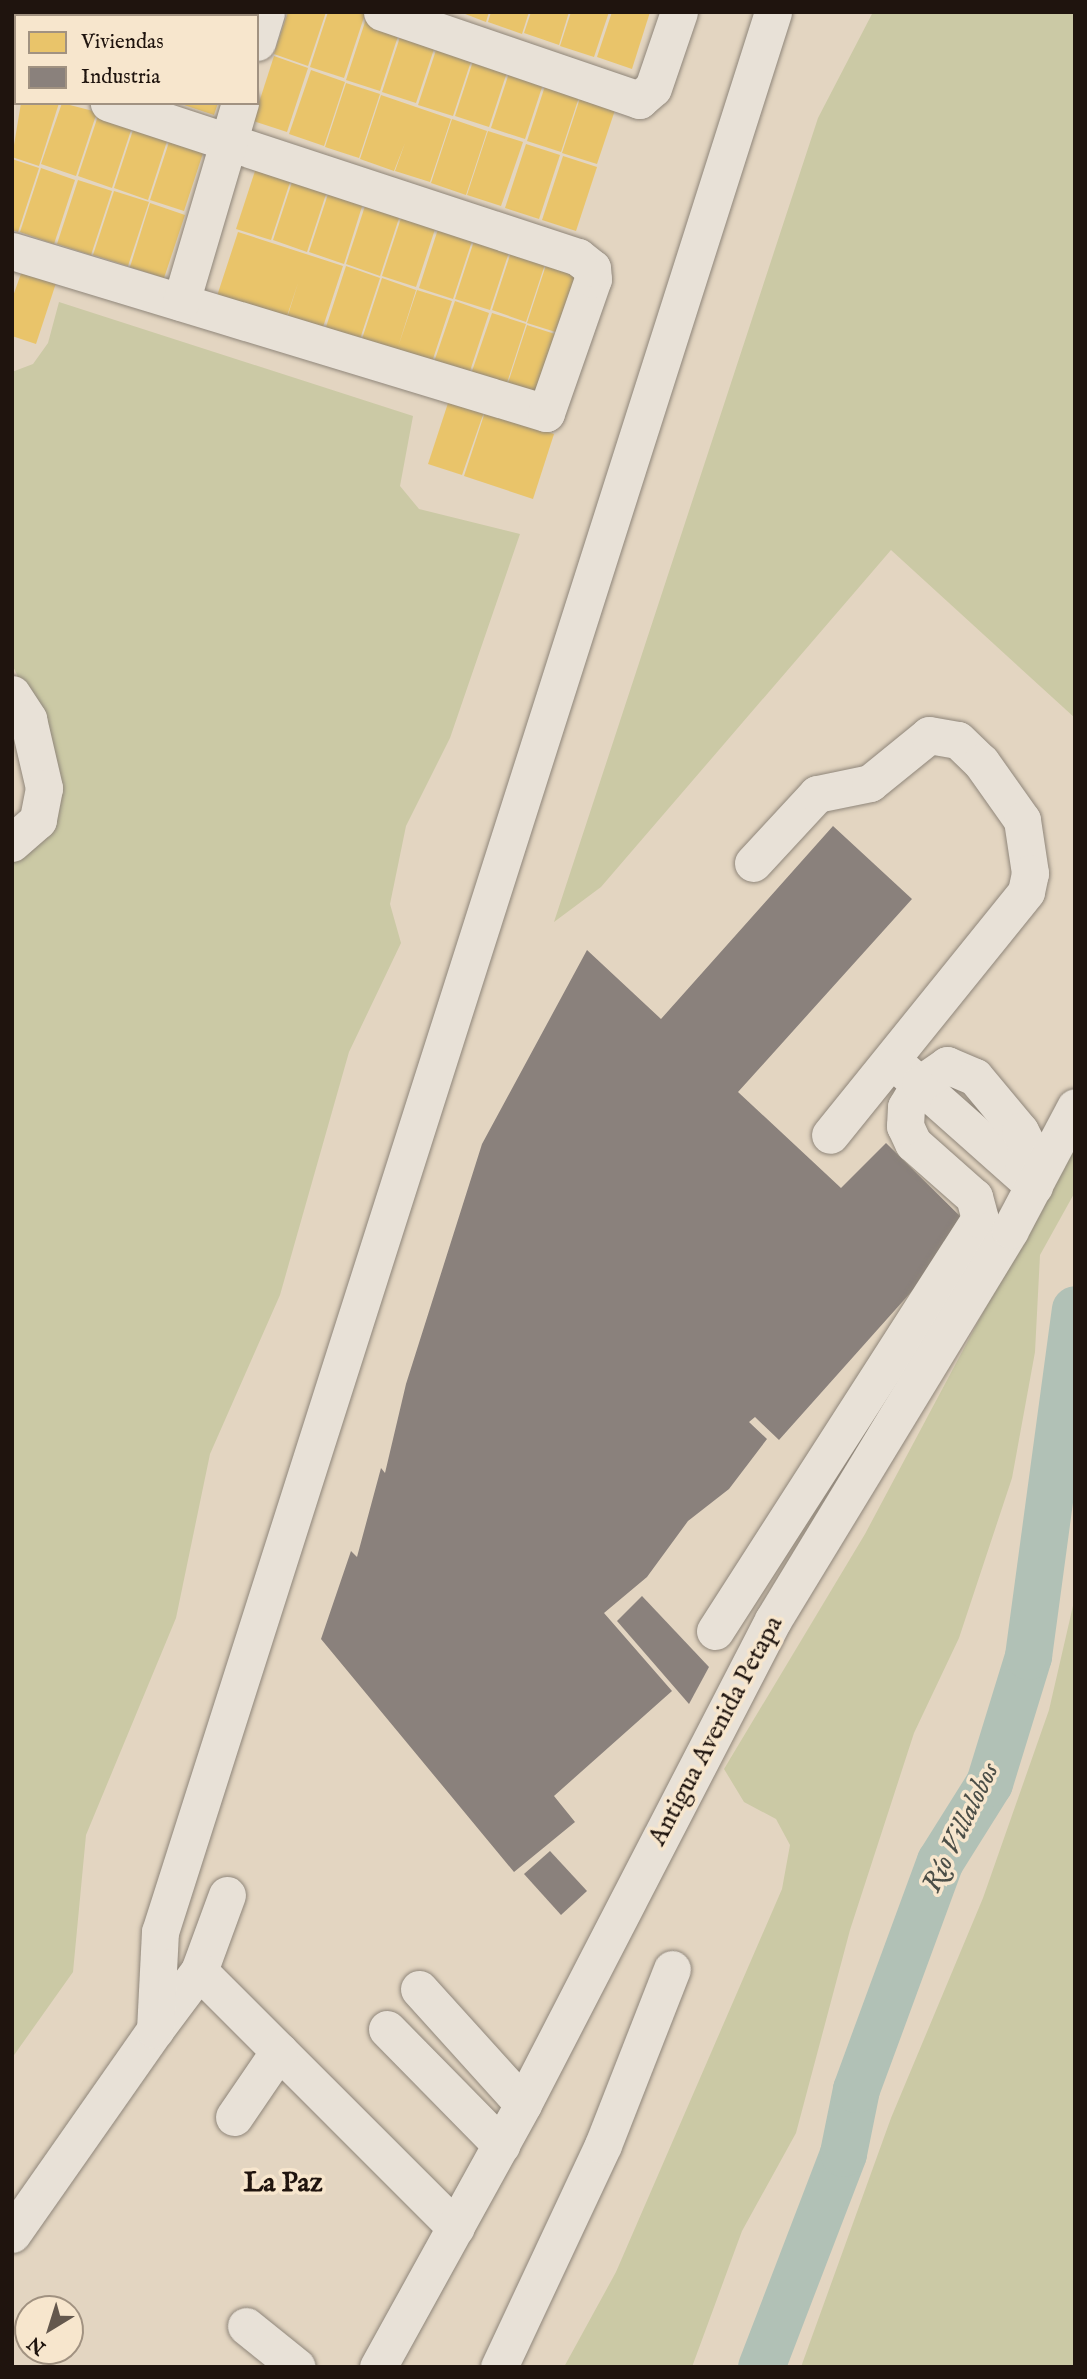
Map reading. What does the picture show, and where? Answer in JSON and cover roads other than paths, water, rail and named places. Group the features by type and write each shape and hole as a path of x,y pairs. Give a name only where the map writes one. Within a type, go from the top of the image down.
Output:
{"street":[{"path":"259,35 266,12"},
{"path":"382,12 639,100 653,88 679,12"},
{"path":"155,2030 160,1932 773,12"},
{"path":"12,251 540,415 552,402 593,279 592,268 578,257 230,140 116,105"},
{"path":"181,302 239,105"},
{"path":"12,694 28,719 44,788 38,820 12,843"},
{"path":"753,863 817,794 870,783 929,734 958,740 1006,791 1022,820 1030,873 1026,891 830,1135"},
{"path":"891,1060 1028,1180"},
{"path":"715,1631 980,1219 974,1197 913,1143 905,1126 905,1107 920,1084"},
{"name":"Antigua Avenida Petapa","path":"378,2367 501,2146 773,1620 1028,1180 1075,1107"},
{"path":"12,2234 199,1971 227,1895"},
{"path":"499,2367 603,2145 673,1969"},
{"path":"199,1971 456,2228"},
{"path":"419,1989 523,2104"},
{"path":"387,2029 501,2146"},
{"path":"234,2118 279,2051"},
{"path":"246,2326 297,2367"}],"waterway":[{"name":"Río Villalobos","path":"761,2367 843,2153 856,2089 940,1861 989,1783 1028,1656 1075,1309"}],"district":[{"name":"La Paz","path":"283,2184"}]}
